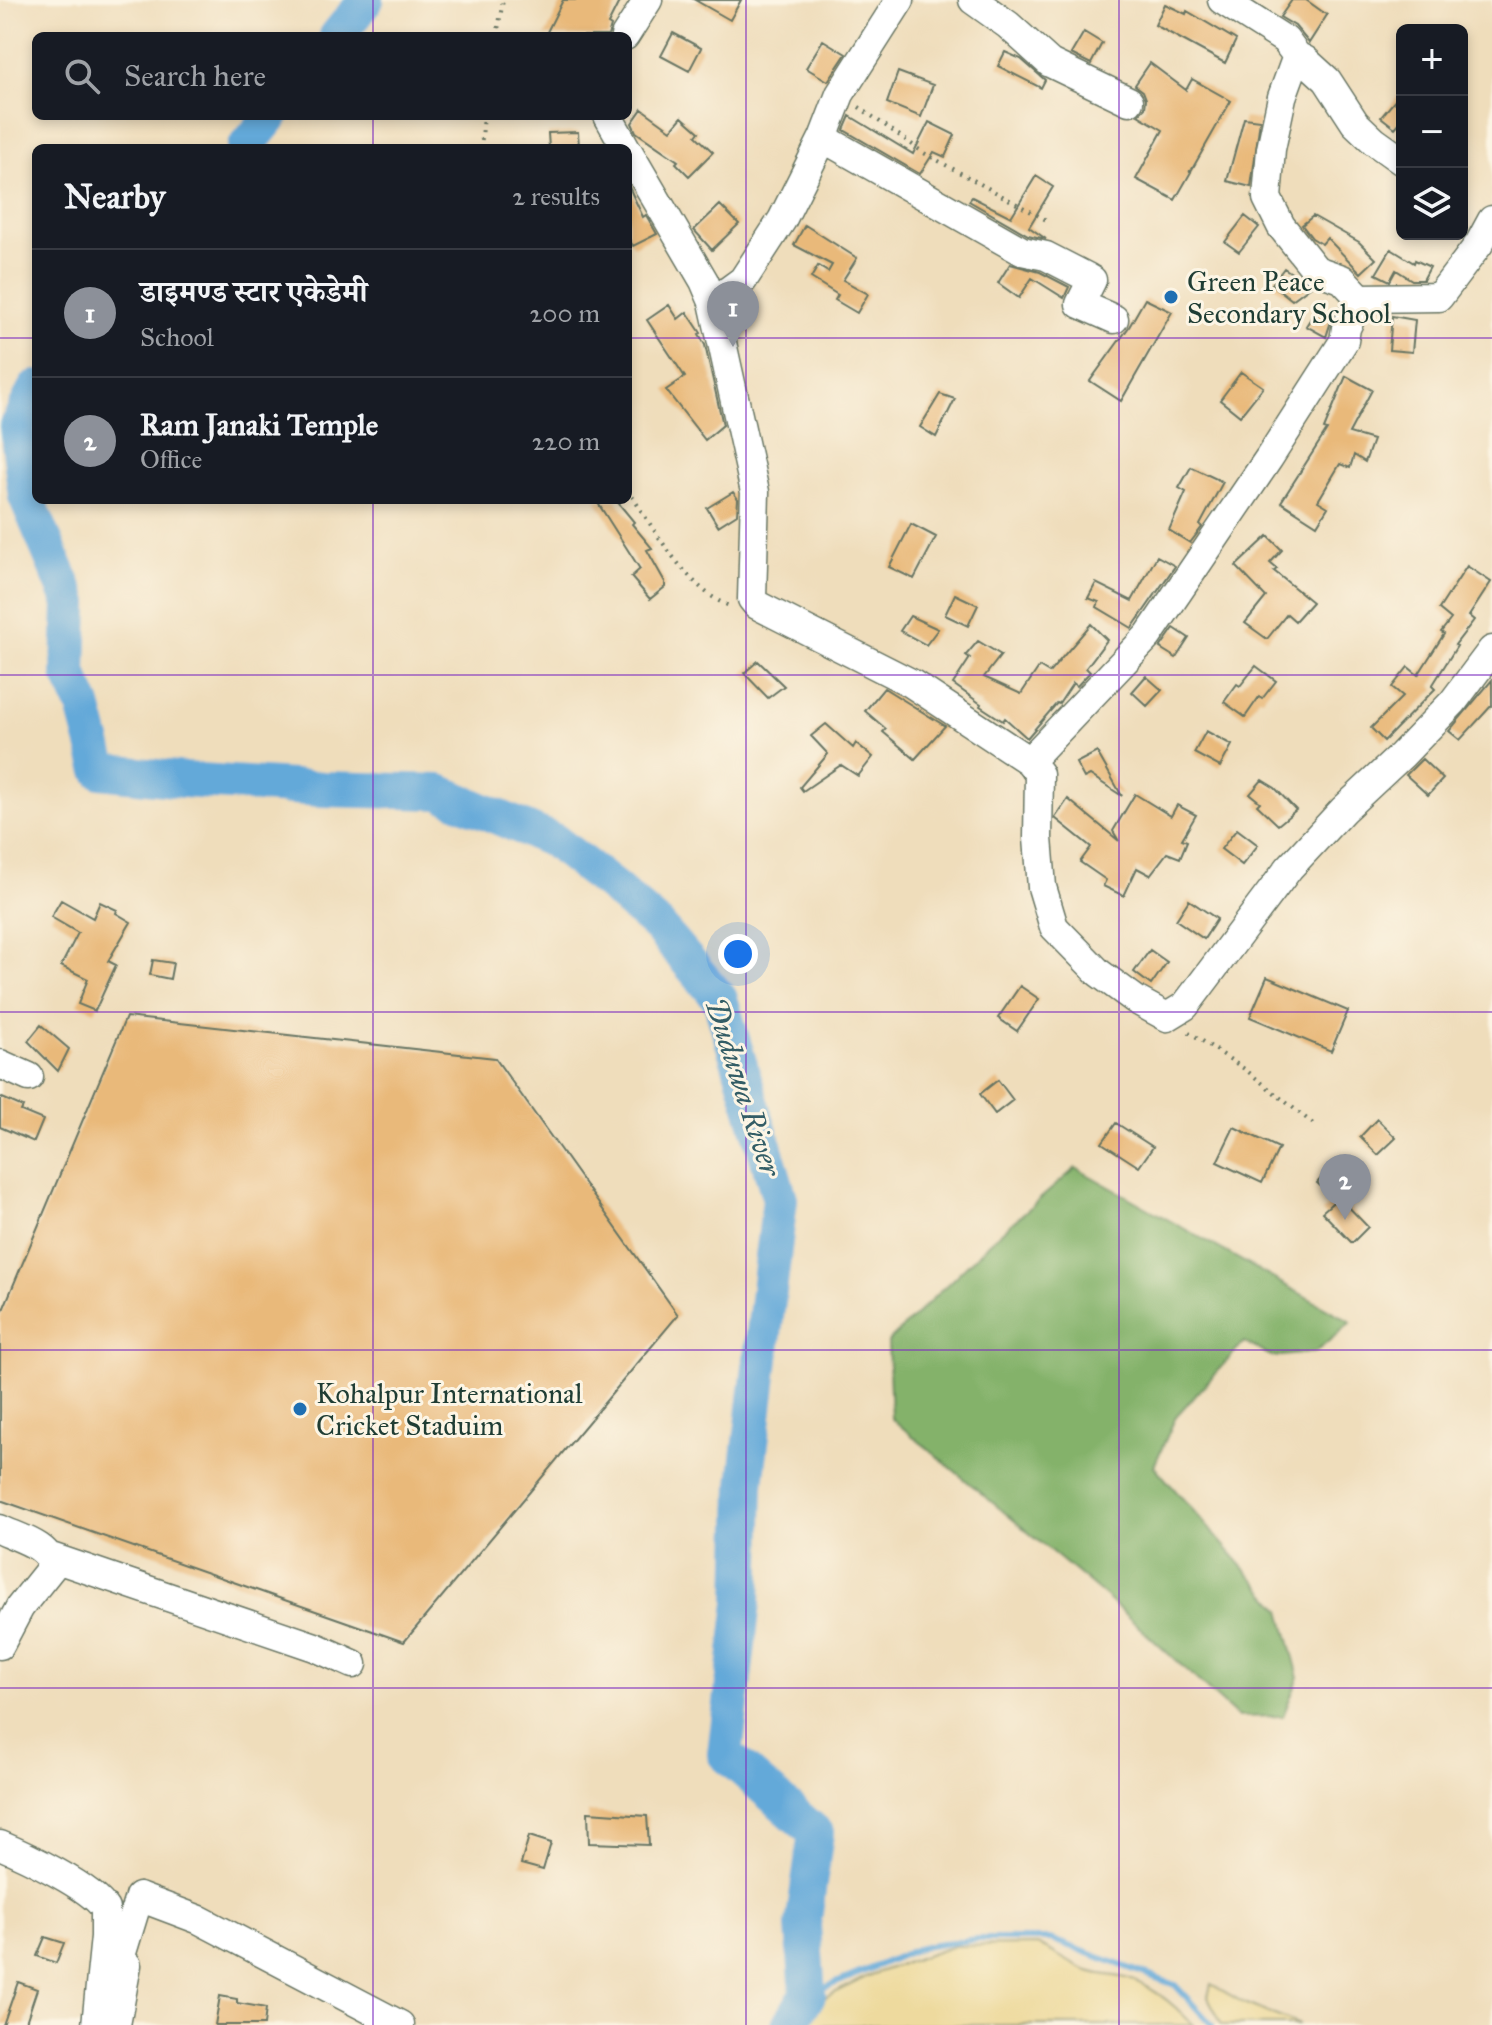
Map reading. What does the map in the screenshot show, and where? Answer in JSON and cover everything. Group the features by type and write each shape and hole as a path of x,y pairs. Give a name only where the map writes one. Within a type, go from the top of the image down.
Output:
{"street":[{"path":"628,32 648,0"},
{"path":"713,302 743,280 782,220 823,138 840,94 900,0"},
{"path":"973,0 1008,25 1050,63 1129,101"},
{"path":"1222,0 1285,40 1297,56 1327,80 1355,123 1396,157"},
{"path":"1297,56 1282,97 1271,149 1267,198 1281,226 1316,270 1342,279 1360,298 1439,297 1478,231"},
{"path":"610,120 624,144"},
{"path":"823,138 1022,251 1046,256 1092,280 1080,304 1114,319"},
{"path":"632,158 704,281 713,302 755,492 752,599 757,605 911,683 1029,761 1039,774 1038,838 1042,887 1054,927 1099,973 1136,1000 1167,1017 1185,1006 1289,868 1453,702 1492,650"},
{"path":"1029,761 1148,636 1344,341 1346,328 1360,298"},
{"path":"0,1064 29,1077"},
{"path":"0,1529 43,1549 51,1557 315,1647 353,1664"},
{"path":"0,1645 20,1607 52,1567 51,1557"},
{"path":"0,1845 91,1894 105,1909 98,2025"},
{"path":"98,2025 139,1897"},
{"path":"116,2025 139,1897"},
{"path":"139,1897 200,1920 400,2025"}],"path":[{"path":"498,32 503,0"},
{"path":"840,94 924,153 1048,221"},
{"path":"481,144 484,120"},
{"path":"632,496 673,556 714,601 733,607 752,599"},
{"path":"1167,1017 1246,1070 1317,1127"}],"green space":[{"path":"1076,1168 1351,1322 1316,1352 1273,1357 1244,1342 1176,1416 1154,1466 1281,1610 1299,1677 1283,1716 1238,1717 1106,1597 891,1418 888,1342 998,1235"}],"sand":[{"path":"1037,1945 1088,1971 1126,1978 1145,1986 1171,2003 1193,2025 803,2025 812,2009 826,1997 870,1975 954,1946"},
{"path":"1211,1984 1246,2004 1300,2025 1222,2025 1208,1997"}],"building":[{"path":"563,0 620,0 608,24 611,26 609,32 547,32"},
{"path":"695,0 741,0 730,20"},
{"path":"1292,0 1306,0 1327,15 1309,43 1295,26 1280,17"},
{"path":"1165,4 1186,14 1187,11 1236,40 1225,63 1155,25"},
{"path":"1084,32 1102,43 1091,64 1071,54"},
{"path":"673,33 701,48 689,71 661,56"},
{"path":"823,40 846,54 828,81 806,68"},
{"path":"1005,52 1021,59 1045,80 1041,88 998,66"},
{"path":"1150,63 1186,90 1192,79 1231,101 1175,200 1136,179 1163,130 1138,115 1145,108 1146,99 1143,91 1135,85"},
{"path":"898,72 933,85 921,117 887,103"},
{"path":"1396,99 1396,127 1381,117"},
{"path":"642,109 671,130 682,117 699,132 696,136 713,152 689,176 676,163 678,161 636,132 632,123"},
{"path":"850,116 913,154 929,122 955,135 945,157 934,152 920,174 844,130"},
{"path":"1244,118 1260,120 1251,187 1227,181"},
{"path":"578,132 579,144 549,144 548,133"},
{"path":"1036,176 1053,187 1029,227 1046,239 1028,235 969,201 972,197 1011,217"},
{"path":"632,194 643,217 646,215 657,234 633,246"},
{"path":"720,205 739,224 712,250 694,230"},
{"path":"1245,216 1259,227 1239,252 1225,242"},
{"path":"1313,216 1359,242 1376,259 1361,273 1327,238 1322,244 1312,238 1302,225"},
{"path":"805,225 857,258 843,280 868,294 857,313 835,300 838,295 811,278 818,266 828,272 832,265 794,245"},
{"path":"1391,249 1414,263 1415,260 1430,267 1423,280 1412,280 1396,270 1390,281 1376,274"},
{"path":"1010,264 1040,272 1069,287 1064,298 1032,278 1019,298 998,283"},
{"path":"1284,268 1311,286 1292,300 1272,284"},
{"path":"1145,299 1172,312 1121,401 1090,381"},
{"path":"669,305 678,319 687,312 705,345 723,425 705,440 666,390 685,377 647,320"},
{"path":"1315,312 1332,318 1326,337 1306,326"},
{"path":"1392,316 1415,320 1412,352 1389,350"},
{"path":"1241,372 1263,387 1240,416 1220,400"},
{"path":"1346,376 1372,390 1349,433 1373,440 1365,462 1354,455 1350,468 1340,464 1318,501 1328,507 1317,525 1281,502 1327,430 1324,429"},
{"path":"940,394 955,399 936,437 920,427"},
{"path":"1191,467 1223,482 1200,525 1202,527 1190,543 1169,530 1186,492 1179,488"},
{"path":"733,492 738,499 737,514 718,526 707,508"},
{"path":"599,504 619,504 652,548 647,550 665,587 650,599 631,577 640,569"},
{"path":"911,524 936,537 914,579 889,567"},
{"path":"1268,536 1282,550 1270,563 1277,569 1274,571 1312,602 1295,621 1287,614 1267,639 1245,623 1266,597 1236,566"},
{"path":"1157,556 1175,566 1132,628 1097,607 1099,602 1088,598 1096,583 1132,601"},
{"path":"1467,566 1491,582 1469,616 1474,620 1455,645 1432,686 1435,689 1384,741 1371,728 1403,696 1392,687 1408,667 1418,675 1444,634 1441,632 1451,619 1439,609"},
{"path":"955,594 978,605 968,626 945,615"},
{"path":"910,616 938,629 926,645 900,631"},
{"path":"1091,624 1107,640 1086,668 1090,672 1077,686 1073,683 1059,704 1027,738 1005,718 1003,721 980,706 953,684 970,658 966,655 978,641 1001,655 984,677 1021,694 1039,667 1049,673"},
{"path":"1174,628 1189,638 1176,658 1160,648"},
{"path":"758,661 784,686 768,698 744,673"},
{"path":"1256,666 1276,681 1262,699 1259,697 1245,717 1224,702"},
{"path":"1146,676 1162,690 1147,706 1132,692"},
{"path":"1492,680 1492,705 1460,740 1449,731"},
{"path":"884,688 945,726 915,759 883,732 886,729 865,711"},
{"path":"826,724 853,748 856,743 873,757 858,776 841,765 803,791 800,787 828,754 811,736"},
{"path":"1206,731 1232,745 1220,767 1194,753"},
{"path":"1097,752 1122,796 1090,775 1084,778 1076,763"},
{"path":"1422,759 1443,779 1428,795 1406,775"},
{"path":"1262,780 1275,788 1296,810 1278,825 1250,794"},
{"path":"1135,794 1171,816 1177,805 1196,815 1182,839 1187,841 1180,858 1167,853 1150,875 1137,868 1124,896 1103,886 1106,880 1080,862 1091,847 1055,818 1068,799 1119,841 1113,831"},
{"path":"1237,829 1258,845 1242,865 1221,849"},
{"path":"61,900 93,918 100,902 117,910 116,913 131,922 108,961 116,965 95,1011 78,1004 88,979 61,966 78,933 51,917"},
{"path":"1189,900 1217,919 1204,939 1176,920"},
{"path":"1150,950 1167,962 1151,985 1134,972"},
{"path":"153,960 173,963 170,979 150,975"},
{"path":"1267,977 1348,1011 1331,1051 1250,1017"},
{"path":"1020,986 1039,999 1017,1031 998,1018"},
{"name":"Kohalpur International Cricket Staduim","path":"126,1017 495,1058 678,1315 404,1642 0,1500 0,1317"},
{"path":"41,1025 69,1049 58,1071 28,1041"},
{"path":"998,1080 1013,1100 995,1114 980,1094"},
{"path":"0,1097 23,1107 21,1111 43,1120 34,1142 0,1127"},
{"path":"1377,1119 1396,1138 1378,1155 1360,1137"},
{"path":"1116,1123 1153,1147 1139,1167 1102,1143"},
{"path":"1234,1127 1279,1148 1262,1183 1217,1162"},
{"path":"1331,1167 1347,1181 1334,1198 1317,1183"},
{"path":"1339,1197 1368,1227 1352,1243 1322,1212"},
{"path":"588,1812 647,1816 649,1845 589,1843"},
{"path":"529,1836 551,1843 543,1870 521,1864"},
{"path":"45,1937 64,1943 56,1963 37,1956"},
{"path":"18,1982 37,1989 25,2025 3,2025"},
{"path":"220,1996 237,1999 237,2003 266,2008 264,2025 215,2025"}],"waterway":[{"name":"Duduwa River","path":"340,32 366,0"},
{"name":"Duduwa River","path":"248,144 268,120"},
{"name":"Duduwa River","path":"32,396 17,426 26,496 71,603 69,673 84,706 101,771 323,789 440,792 554,841 657,925 720,999 780,1199 746,1484 743,1602 725,1754 816,1833 803,1926 808,1995 789,2025"},
{"path":"808,1995 921,1947 977,1939 1050,1939 1175,1985 1212,2025"}],"place":[{"name":"Green Peace Secondary School","path":"1171,297"},
{"name":"डाइमण्ड स्टार एकेडेमी","path":"733,347"},
{"name":"Ram Janaki Temple","path":"1345,1220"},
{"name":"Kohalpur International Cricket Staduim","path":"300,1409"}]}
